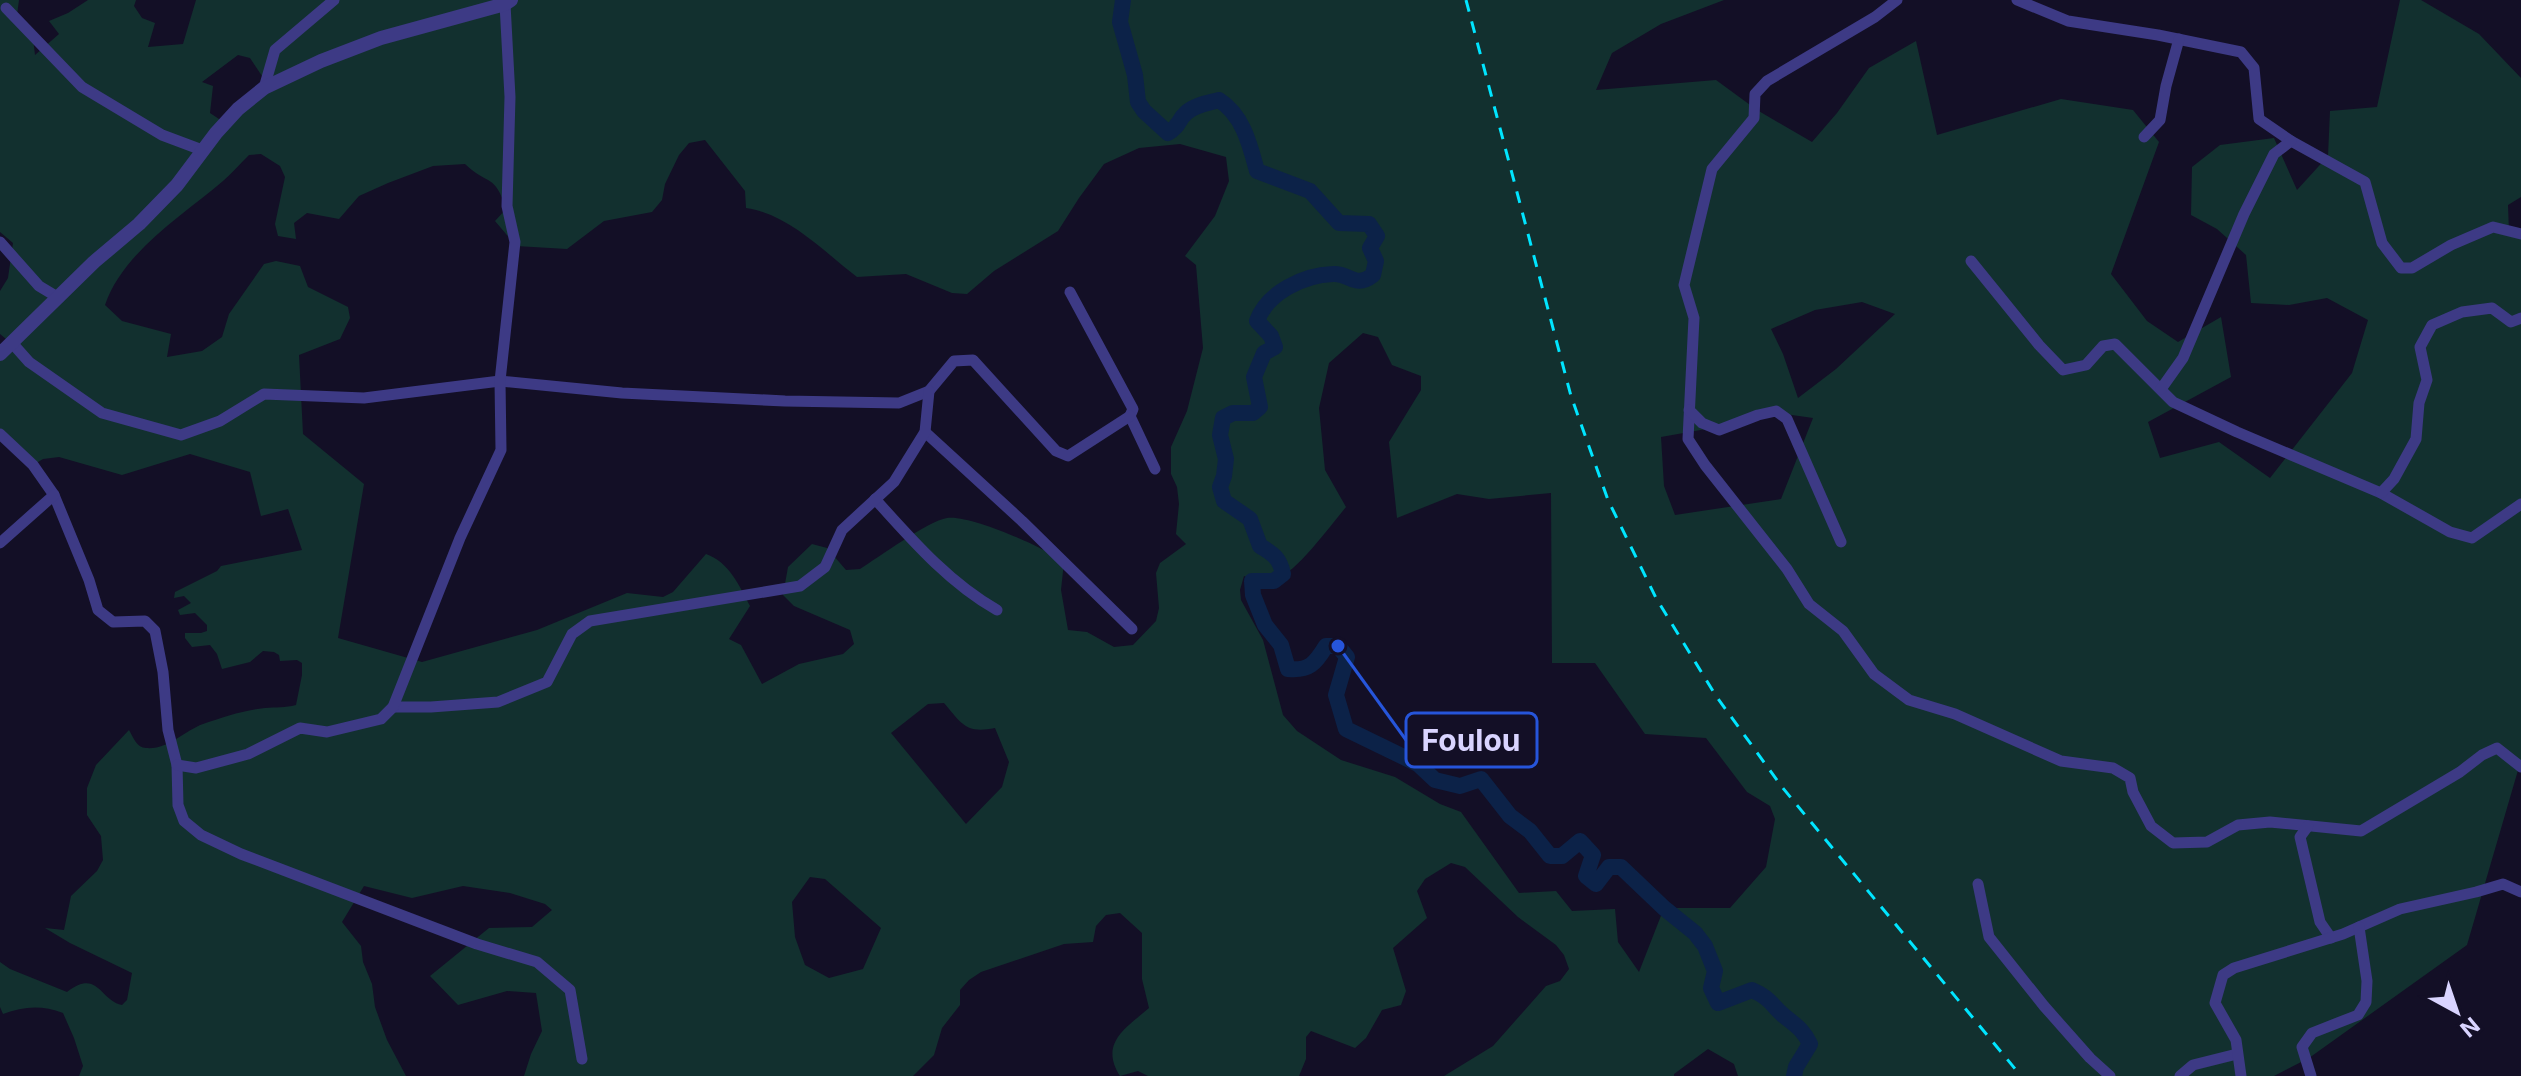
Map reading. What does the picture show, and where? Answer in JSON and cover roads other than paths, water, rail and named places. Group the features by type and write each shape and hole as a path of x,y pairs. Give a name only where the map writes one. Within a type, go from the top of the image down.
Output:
{"street":[{"path":"264,88 275,50 334,0"},
{"path":"1897,0 1875,17 1767,81 1755,94 1754,118 1712,169 1684,285 1694,318 1688,439 1787,569 1809,604 1843,631 1874,674 1909,700 1955,714 2061,761 2113,768 2130,778 2133,792 2151,826 2173,843 2207,842 2238,825 2270,822 2361,831 2497,748 2521,767"},
{"path":"2017,0 2068,21 2241,52 2254,68 2259,119 2291,141 2365,182 2382,243 2401,268 2412,268 2451,245 2493,227 2521,234"},
{"path":"0,354 94,262 149,215 238,109 264,88 321,61 381,38 508,2 510,97 507,206 515,242 500,381 501,450 460,538 393,707 381,719 327,732 300,728 248,754 196,768 177,765"},
{"path":"6,8 82,87 162,135 202,150"},
{"path":"2144,137 2160,120 2179,39"},
{"path":"2161,389 2183,358 2244,214 2274,154 2291,141"},
{"path":"0,242 39,286 59,298"},
{"path":"1971,261 2063,370 2086,365 2103,346 2115,344 2173,402 2381,493 2450,532 2472,538 2521,504"},
{"path":"13,344 29,362 102,413 181,435 220,421 264,394 364,398 500,381 622,393 899,403 929,391 954,361 973,360 1056,451 1068,456 1130,416 1133,409 1070,292"},
{"path":"2381,493 2394,479 2416,439 2419,403 2427,380 2420,347 2432,325 2462,312 2492,308 2511,322 2521,318"},
{"path":"393,707 498,702 547,682 572,634 590,621 800,586 825,567 842,530 894,482 925,432 929,391"},
{"path":"1689,410 1702,423 1719,430 1776,411 1787,419 1841,542"},
{"path":"1130,416 1155,469"},
{"path":"925,432 1022,521 1132,629"},
{"path":"0,434 33,465 54,495 98,610 113,622 145,621 155,631 163,672 168,730 177,765 178,805 184,821 201,835 241,854 477,944 537,962 570,990 582,1059"},
{"path":"0,543 54,495"},
{"path":"875,499 923,551 983,602 997,610"},
{"path":"2308,826 2300,837 2306,868 2320,922 2331,938"},
{"path":"1978,884 1989,937 2044,1006 2110,1076"},
{"path":"2241,1076 2236,1040 2215,1003 2223,975 2234,968 2331,938 2400,909 2503,884 2521,892"},
{"path":"2311,1076 2302,1047 2312,1033 2358,1015 2366,1002 2367,981 2359,927"},
{"path":"2180,1076 2193,1065 2237,1054"}],"waterway":[{"path":"1123,0 1120,22 1135,75 1138,102 1144,111 1168,133 1189,110 1219,100 1240,122 1257,171 1310,191 1339,223 1369,224 1377,236 1370,248 1376,261 1373,275 1367,279 1357,281 1333,274 1322,275 1288,287 1269,302 1257,321 1271,336 1275,347 1264,353 1254,377 1260,407 1253,413 1233,413 1223,418 1220,435 1226,459 1220,487 1224,501 1250,519 1260,546 1273,554 1280,564 1283,574 1274,581 1252,581 1253,595 1265,625 1281,645 1288,669 1306,667 1315,662 1326,646 1338,646 1347,657 1336,695 1346,729 1418,764 1435,780 1460,786 1481,779 1510,816 1530,831 1550,856 1562,856 1580,841 1593,855 1586,876 1596,884 1609,867 1621,867 1695,933 1705,946 1715,971 1711,988 1718,1003 1752,990 1766,998 1802,1031 1810,1044 1794,1076"}],"railway":[{"path":"1466,0 1571,396 1608,500 1656,598 1716,696 1782,787 2021,1076"}],"place":[{"name":"Foulou","path":"1338,646"}]}
